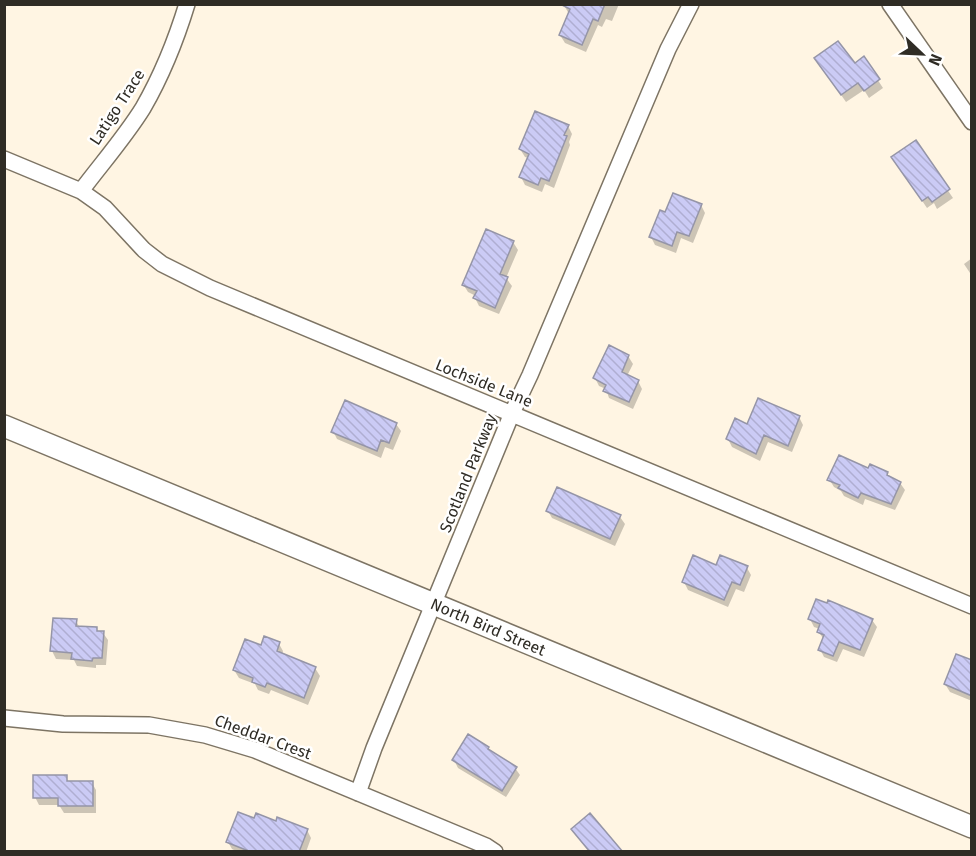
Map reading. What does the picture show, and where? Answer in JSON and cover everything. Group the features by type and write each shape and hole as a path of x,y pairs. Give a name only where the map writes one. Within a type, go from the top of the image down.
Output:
{"street":[{"name":"Latigo Trace","path":"81,191 142,109 179,31 187,4"},
{"name":"Scotland Parkway","path":"358,793 374,747 512,413 668,49 691,4"},
{"path":"890,4 972,122"},
{"name":"Lochside Lane","path":"4,159 81,191 105,208 144,250 162,264 210,288 972,606"},
{"name":"North Bird Street","path":"4,426 972,827"},
{"name":"Cheddar Crest","path":"4,718 63,724 149,725 205,735 255,750 486,846 495,852"}],"building":[{"path":"560,4 605,4 598,21 593,19 582,45 559,35 570,9"},
{"path":"838,41 855,63 864,56 880,79 864,91 858,83 841,95 814,58"},
{"path":"535,111 569,125 564,135 567,136 549,181 541,178 538,185 519,177 529,154 519,149"},
{"path":"916,140 950,189 932,202 928,197 922,201 891,157"},
{"path":"673,193 702,204 689,236 677,232 672,246 649,237 660,210 665,212"},
{"path":"486,229 514,241 500,274 508,277 495,308 473,298 477,291 462,285"},
{"path":"609,345 629,355 622,372 639,380 629,402 603,391 606,385 593,378"},
{"path":"758,398 800,416 788,446 764,435 756,454 726,439 735,418 747,424"},
{"path":"345,400 397,423 389,443 381,440 377,451 331,432"},
{"path":"839,455 868,468 870,464 888,472 887,475 901,482 891,504 861,493 858,498 838,488 840,485 827,480"},
{"path":"557,487 621,515 610,539 546,511"},
{"path":"693,555 716,565 720,555 748,566 740,585 732,582 724,600 682,582"},
{"path":"816,599 827,603 828,600 873,619 860,650 839,642 833,656 818,650 824,635 817,632 820,624 808,619"},
{"path":"53,618 77,619 76,626 97,627 97,631 104,631 102,658 93,658 92,661 71,659 72,653 50,651"},
{"path":"264,636 280,642 277,651 316,667 304,698 267,683 265,687 252,682 253,678 233,670 245,639 261,645"},
{"path":"956,654 972,660 972,696 944,684"},
{"path":"468,734 517,767 502,791 452,760"},
{"path":"33,775 67,775 67,781 93,781 93,806 58,806 58,798 33,798"},
{"path":"238,812 254,818 256,813 276,821 277,817 308,829 299,852 251,852 226,842"},
{"path":"590,813 623,852 590,852 571,829"}]}
